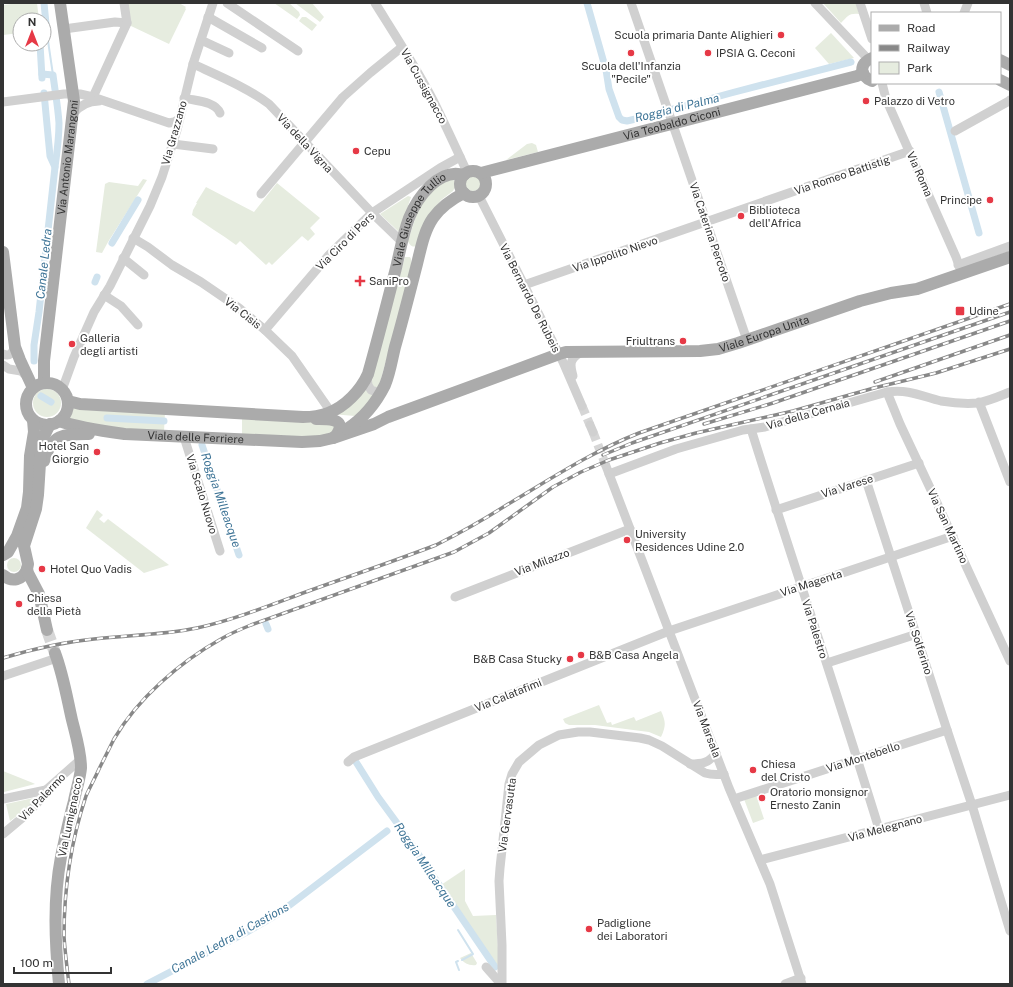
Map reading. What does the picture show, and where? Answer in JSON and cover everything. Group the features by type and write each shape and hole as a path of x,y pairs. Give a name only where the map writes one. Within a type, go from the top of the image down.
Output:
{"main road":[{"name":"Via Antonio Marangoni","path":"38,386 44,361 74,101 68,94 64,29 60,3"},
{"path":"868,77 863,67 866,61 870,59"},
{"path":"1001,60 1010,65"},
{"name":"Via Teobaldo Ciconi","path":"481,173 671,120 857,76 868,77"},
{"path":"1001,80 1010,85"},
{"path":"474,171 481,173 485,178 486,186 484,191 479,196 471,197 461,190 461,178 465,174 474,171"},
{"name":"Viale Giuseppe Tullio","path":"331,412 353,396 367,377 402,242 410,217 417,203 433,184 442,177 454,173 465,174"},
{"name":"Viale Giuseppe Tullio","path":"359,421 381,392 386,382 427,230 433,218 440,209 464,193"},
{"path":"3,252 4,273 15,347 28,377 38,386"},
{"name":"Viale Europa Unita","path":"559,354 566,352 580,353 718,349 748,340 860,300 917,289 960,269 987,260 1010,257"},
{"name":"Viale delle Ferriere","path":"55,423 70,424 125,434 307,442 320,441 374,424 559,354"},
{"path":"3,575 8,579 16,579 23,576 27,564 24,546 35,515 38,501 40,463 44,436 65,414 68,405 65,395 59,387 52,383 38,386 28,394 26,406 28,413 33,420 34,432 30,456 27,508 17,536 6,553"},
{"path":"65,395 80,404 334,420 340,425 340,430 333,438"},
{"path":"303,418 331,412"},
{"path":"33,420 43,424 55,423"},
{"name":"Viale delle Ferriere","path":"333,438 359,421"},
{"path":"39,488 46,456 51,445 56,440 64,435 93,434 106,431"},
{"path":"6,553 14,551 24,555 30,576 39,594 47,630"},
{"name":"Via Lumignacco","path":"56,655 69,706 80,760 80,776 58,875 55,922 59,984"}],"street":[{"path":"93,97 127,23 124,3"},
{"name":"Via Grazzano","path":"65,395 74,357 84,334 150,206 162,176 177,130 193,64 213,3"},
{"path":"227,3 298,51"},
{"name":"Via Cussignacco","path":"375,3 433,100 460,157 465,174"},
{"name":"Via Caterina Percoto","path":"631,3 748,340"},
{"path":"815,3 870,59"},
{"path":"860,3 871,36"},
{"path":"208,17 262,48"},
{"path":"64,29 115,22 127,23"},
{"path":"201,40 229,53"},
{"path":"262,194 343,98 365,77 402,47"},
{"name":"Via della Vigna","path":"193,64 242,86 269,104 372,213 402,242"},
{"name":"Via Roma","path":"882,84 886,99 910,151 960,269"},
{"path":"3,102 39,97 80,94 103,100 169,123 174,122 179,118"},
{"path":"184,98 214,106 218,109 220,114"},
{"path":"73,114 79,107 87,103 103,100"},
{"path":"955,131 1009,102 1010,100"},
{"path":"173,144 213,149"},
{"name":"Via Romeo Battistig","path":"706,222 910,151"},
{"name":"Via Ciro di Pers","path":"265,330 329,255 372,213 440,168 460,157"},
{"name":"Via Bernardo De Rubeis","path":"479,196 559,354 581,403 571,366 573,358 580,353"},
{"name":"Via Ippolito Nievo","path":"524,285 706,222"},
{"name":"Via Cisis","path":"133,238 233,304 265,330 292,356 331,412"},
{"name":"Viale Europa Unita","path":"987,260 1010,246"},
{"path":"123,258 144,274"},
{"path":"104,295 121,306 138,325"},
{"path":"3,354 11,354 15,347"},
{"path":"3,365 9,369 21,371 28,377"},
{"path":"367,377 368,385 371,390 381,392"},
{"name":"Via della Cernaia","path":"607,470 728,434 765,427 887,392 911,392 940,400 969,404 1010,392"},
{"name":"Via San Martino","path":"887,392 900,424 1010,661"},
{"path":"979,402 1010,482"},
{"name":"Via Palestro","path":"751,429 879,829"},
{"name":"Via Scalo Nuovo","path":"184,437 220,551"},
{"name":"Via Varese","path":"776,510 919,463"},
{"name":"Via Marsala","path":"607,470 724,774 775,899 801,981"},
{"name":"Via Solferino","path":"866,480 972,805 1010,931"},
{"name":"Via Milazzo","path":"454,597 630,529"},
{"name":"Via Magenta","path":"669,631 953,536"},
{"name":"Via Calatafimi","path":"348,762 354,757 669,631"},
{"path":"827,663 917,634"},
{"path":"3,676 56,655"},
{"name":"Via Montebello","path":"734,799 947,730"},
{"name":"Via Gervasutta","path":"502,980 499,881 500,868 509,784 512,774 519,762 539,745 559,735 578,732 604,733 649,740 711,775 724,774"},
{"path":"690,764 707,762 716,752"},
{"name":"Via Palermo","path":"3,834 32,809 46,790 80,760"},
{"path":"3,799 46,790"},
{"name":"Via Melegnano","path":"760,860 1010,795"},
{"path":"486,967 502,980"},
{"path":"785,984 801,981"}],"green space":[{"path":"37,3 38,12 12,12 12,34 3,35 3,5"},
{"path":"126,3 179,3 186,7 186,9 169,44 131,26"},
{"path":"274,3 289,3 299,12 300,15 297,19"},
{"path":"295,3 312,3 324,17 320,22"},
{"path":"823,3 856,3 859,14 849,16 841,23"},
{"path":"302,17 306,17 317,25 312,31 299,21"},
{"path":"831,33 854,58 829,64 815,48"},
{"path":"532,143 536,145 538,152 506,160 527,144"},
{"path":"470,175 476,175 481,180 479,189 476,191 470,191 465,186 465,180"},
{"path":"143,179 147,180 102,253 96,252 105,184 109,182 138,186"},
{"path":"453,179 456,184 453,191 441,200 416,246 412,246 408,241 419,207 441,181"},
{"path":"277,183 320,218 310,228 315,234 308,241 302,236 272,265 269,262 266,265 240,241 236,245 192,215 196,203 206,187 254,212"},
{"path":"408,196 411,197 399,232 380,214"},
{"path":"405,257 410,257 412,267 379,386 374,388 370,384"},
{"path":"366,386 375,397 355,416 331,414"},
{"path":"47,389 57,393 61,403 57,413 47,417 37,413 33,403 37,393"},
{"path":"73,407 165,413 164,431 127,429 68,420"},
{"path":"242,419 335,423 333,432 315,437 242,434"},
{"path":"97,510 103,515 99,519 104,523 108,519 169,565 144,573 86,528"},
{"path":"11,558 17,558 21,562 21,568 17,572 11,572 7,568 7,562"},
{"path":"599,705 607,723 611,722 612,725 634,717 636,721 661,711 665,724 661,737 649,732 595,725 569,725 565,723 563,719"},
{"path":"3,771 33,783 35,784 4,792"},
{"path":"756,795 764,819 753,823 744,799"},
{"path":"38,797 25,810 10,821 6,804"},
{"path":"465,869 465,901 473,916 496,915 499,965 497,966 441,885"},
{"path":"471,953 477,963 476,965 467,964 460,958"}],"waterway":[{"name":"Canale Ledra","path":"44,3 45,12"},
{"name":"Roggia di Palma","path":"587,3 606,70 609,89 619,117 622,120 627,121 640,118 851,62"},
{"name":"Canale Ledra","path":"40,52 42,78"},
{"name":"Canale Ledra","path":"50,52 53,75"},
{"name":"Canale Ledra","path":"42,74 53,75 59,117 58,145 55,167"},
{"name":"Roggia di Palma","path":"939,92 979,233"},
{"name":"Canale Ledra","path":"34,361 34,345 55,167 50,156 44,93"},
{"path":"112,243 138,200"},
{"path":"95,282 97,277"},
{"name":"Canale Ledra","path":"41,396 51,402"},
{"name":"Roggia Milleacque","path":"107,418 164,421"},
{"name":"Roggia Milleacque","path":"202,445 239,555"},
{"name":"Roggia Milleacque","path":"266,624 268,629"},
{"name":"Roggia Milleacque","path":"356,762 378,797 495,967"},
{"name":"Canale Ledra di Castions","path":"147,984 247,932 278,914 387,831"},
{"path":"458,930 473,954 462,960"},
{"path":"458,961 456,962 459,970"}],"tunnel":[{"path":"582,406 590,425"},
{"path":"593,432 606,466"},
{"path":"47,630 55,653"}],"railway":[{"path":"3,658 71,642 146,635 197,628 250,612 436,545 480,521 554,476 604,449 639,433 1010,304"},
{"path":"603,455 632,443 1010,312"},
{"path":"704,424 773,403 1010,321"},
{"path":"875,382 1010,335"},
{"path":"69,984 64,936 65,901 72,848 86,796 114,739 135,709 161,682 206,648 228,635 251,625 454,552 489,533 553,487 581,472 609,460 696,433 793,411 874,388 936,373 1010,349"}],"place":[{"name":"Scuola primaria Dante Alighieri","path":"781,35"},
{"name":"Scuola dell'Infanzia \"Pecile\"","path":"631,53"},
{"name":"IPSIA G. Ceconi","path":"708,53"},
{"name":"Palazzo di Vetro","path":"866,101"},
{"name":"Cepu","path":"356,151"},
{"name":"Principe","path":"990,200"},
{"name":"Biblioteca dell'Africa","path":"741,216"},
{"name":"SaniPro","path":"360,281"},
{"name":"Udine","path":"960,311"},
{"name":"Friultrans","path":"683,341"},
{"name":"Galleria degli artisti","path":"72,344"},
{"name":"Hotel San Giorgio","path":"97,452"},
{"name":"University Residences Udine 2.0","path":"627,540"},
{"name":"Hotel Quo Vadis","path":"42,569"},
{"name":"Chiesa della Pietà","path":"19,604"},
{"name":"B&B Casa Angela","path":"581,655"},
{"name":"B&B Casa Stucky","path":"570,659"},
{"name":"Chiesa del Cristo","path":"753,770"},
{"name":"Oratorio monsignor Ernesto Zanin","path":"762,798"},
{"name":"Padiglione dei Laboratori","path":"589,929"}]}
